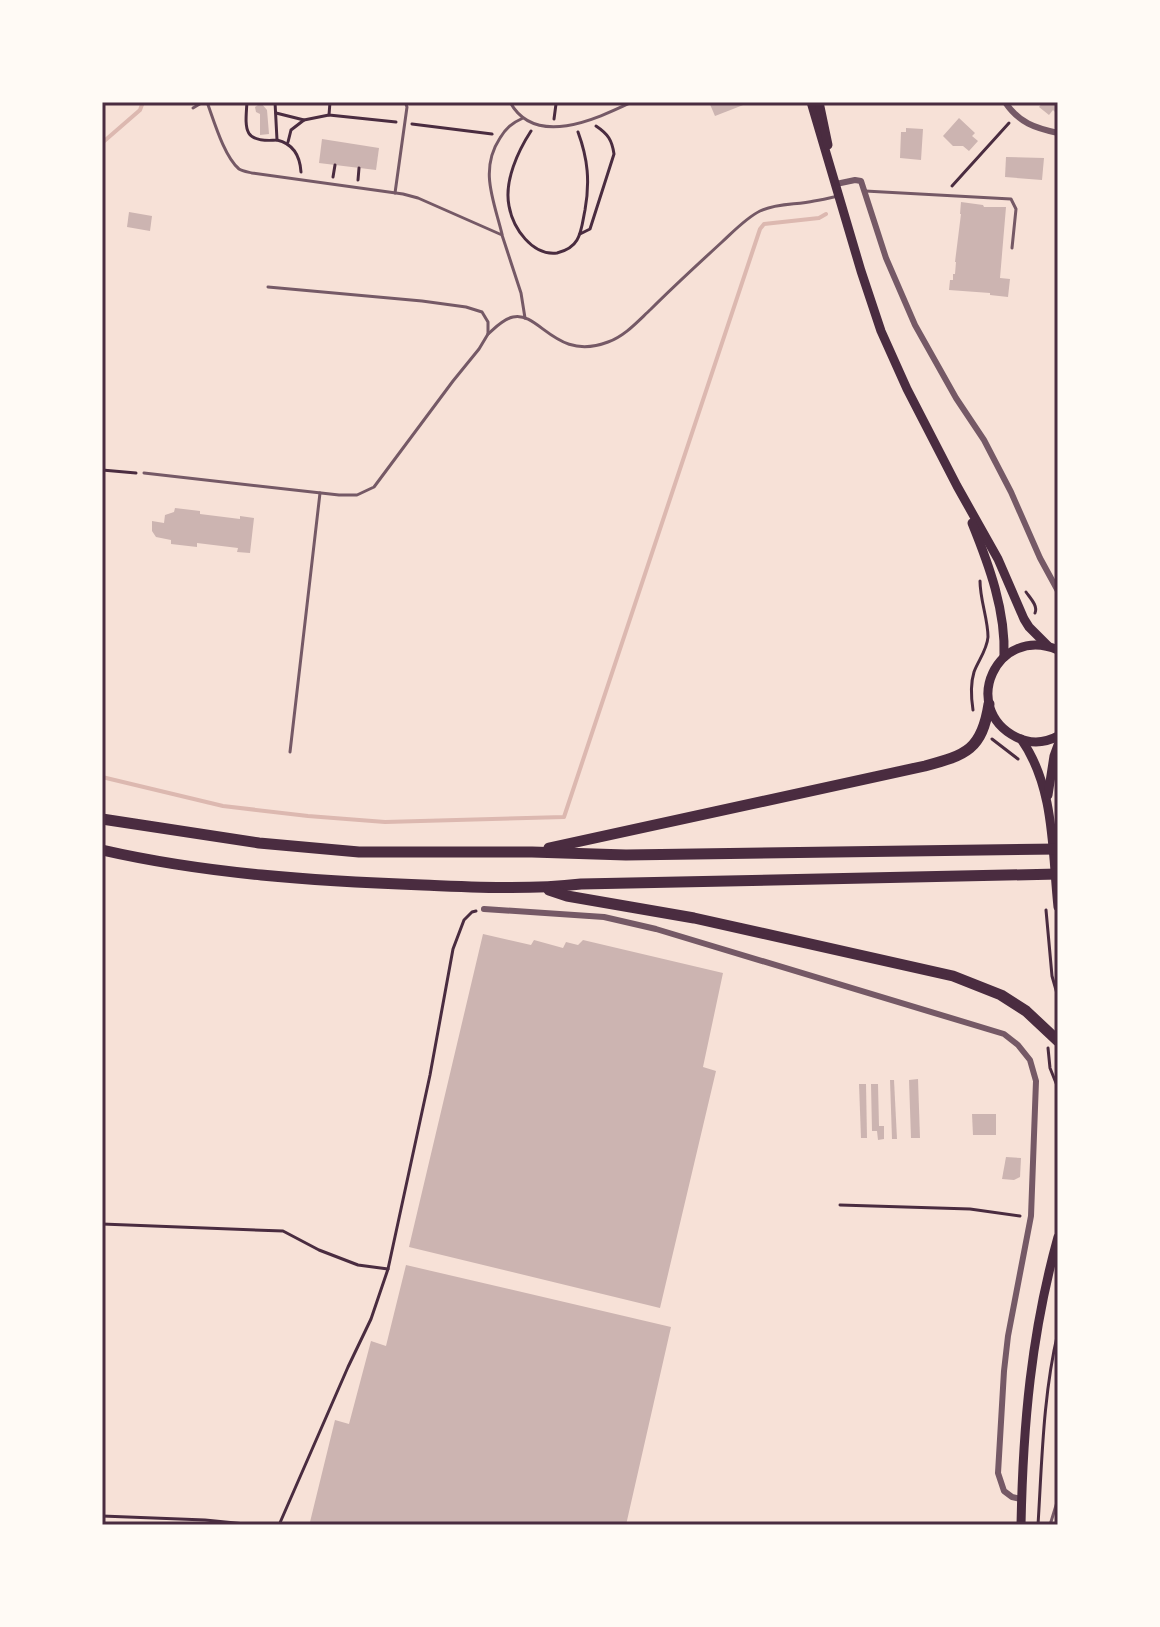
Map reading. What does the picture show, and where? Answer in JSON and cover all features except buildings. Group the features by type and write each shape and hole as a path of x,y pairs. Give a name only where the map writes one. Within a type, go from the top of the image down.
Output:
{"highway":[{"path":"532,852 959,757 974,744 984,728 989,704"},
{"path":"102,819 259,843 359,852 641,855 1058,849"},
{"path":"102,850 164,863 287,877 368,883 544,888 581,884 1058,874"},
{"path":"544,888 567,896 709,921 953,976 1001,995 1026,1011 1056,1038"}],"main road":[{"path":"811,102 836,184"},
{"path":"819,102 839,196 881,331 907,389 998,559 1024,619 1053,648"},
{"path":"957,486 994,585 1003,626 1004,657"},
{"path":"1053,648 1024,646 1004,657 995,666 987,691 995,719 1006,732 1035,742 1058,736"},
{"path":"1021,739 1033,756 1047,803 1058,907"},
{"path":"1047,803 1058,745"},
{"path":"1021,1525 1029,1373 1058,1237"}],"street":[{"path":"1005,102 1031,127 1058,133"},
{"path":"836,184 861,181 886,258 915,325 956,398 984,440 1058,591"},
{"path":"484,909 604,917 671,934 1004,1034 1018,1045 1030,1060 1036,1081 1031,1216 1008,1336 998,1473 1004,1491 1021,1499"}],"lane":[{"path":"193,108 205,102 231,158 240,170 418,198 502,235"},
{"path":"395,193 407,107 405,102"},
{"path":"510,102 523,118 553,127 586,121 632,102"},
{"path":"523,118 506,128 495,145 490,158 488,182 521,293 525,318"},
{"path":"865,191 1011,199 1016,209 1012,248"},
{"path":"144,473 357,495 374,487 488,334 506,319 525,318 552,337 577,347 606,343 632,327 707,255 759,212 839,196"},
{"path":"268,287 466,307 482,312 488,322 488,334"},
{"path":"290,752 320,493"},
{"path":"1050,1525 1058,1499"}],"path":[{"path":"247,102 245,122 249,133 257,140 288,142 299,158 300,180"},
{"path":"275,102 277,140"},
{"path":"553,127 556,104"},
{"path":"276,113 304,120 329,115"},
{"path":"944,195 1017,115"},
{"path":"288,142 291,130 304,120"},
{"path":"579,234 590,229 614,154 612,141 607,134 586,121"},
{"path":"535,124 523,143 511,177 509,206 528,242 547,253 568,249 579,234 589,176 575,124"},
{"path":"102,470 144,473"},
{"path":"974,714 971,697 974,672 988,634"},
{"path":"991,738 1021,763"},
{"path":"279,1525 371,1319 388,1269 430,1075 453,949 464,920 472,912 484,909"},
{"path":"1047,920 1052,976 1058,997"},
{"path":"1056,1038 1048,1047 1048,1057 1058,1088"},
{"path":"840,1205 970,1209 1031,1216"},
{"path":"102,1224 283,1231 319,1250 358,1265 388,1269"},
{"path":"1038,1525 1043,1437 1058,1332"},
{"path":"102,1516 257,1525"}],"waterway":[{"path":"102,143 140,110 143,102"},
{"path":"102,777 223,806 308,816 385,822 564,817 760,229 764,224 819,218 826,214"}]}
